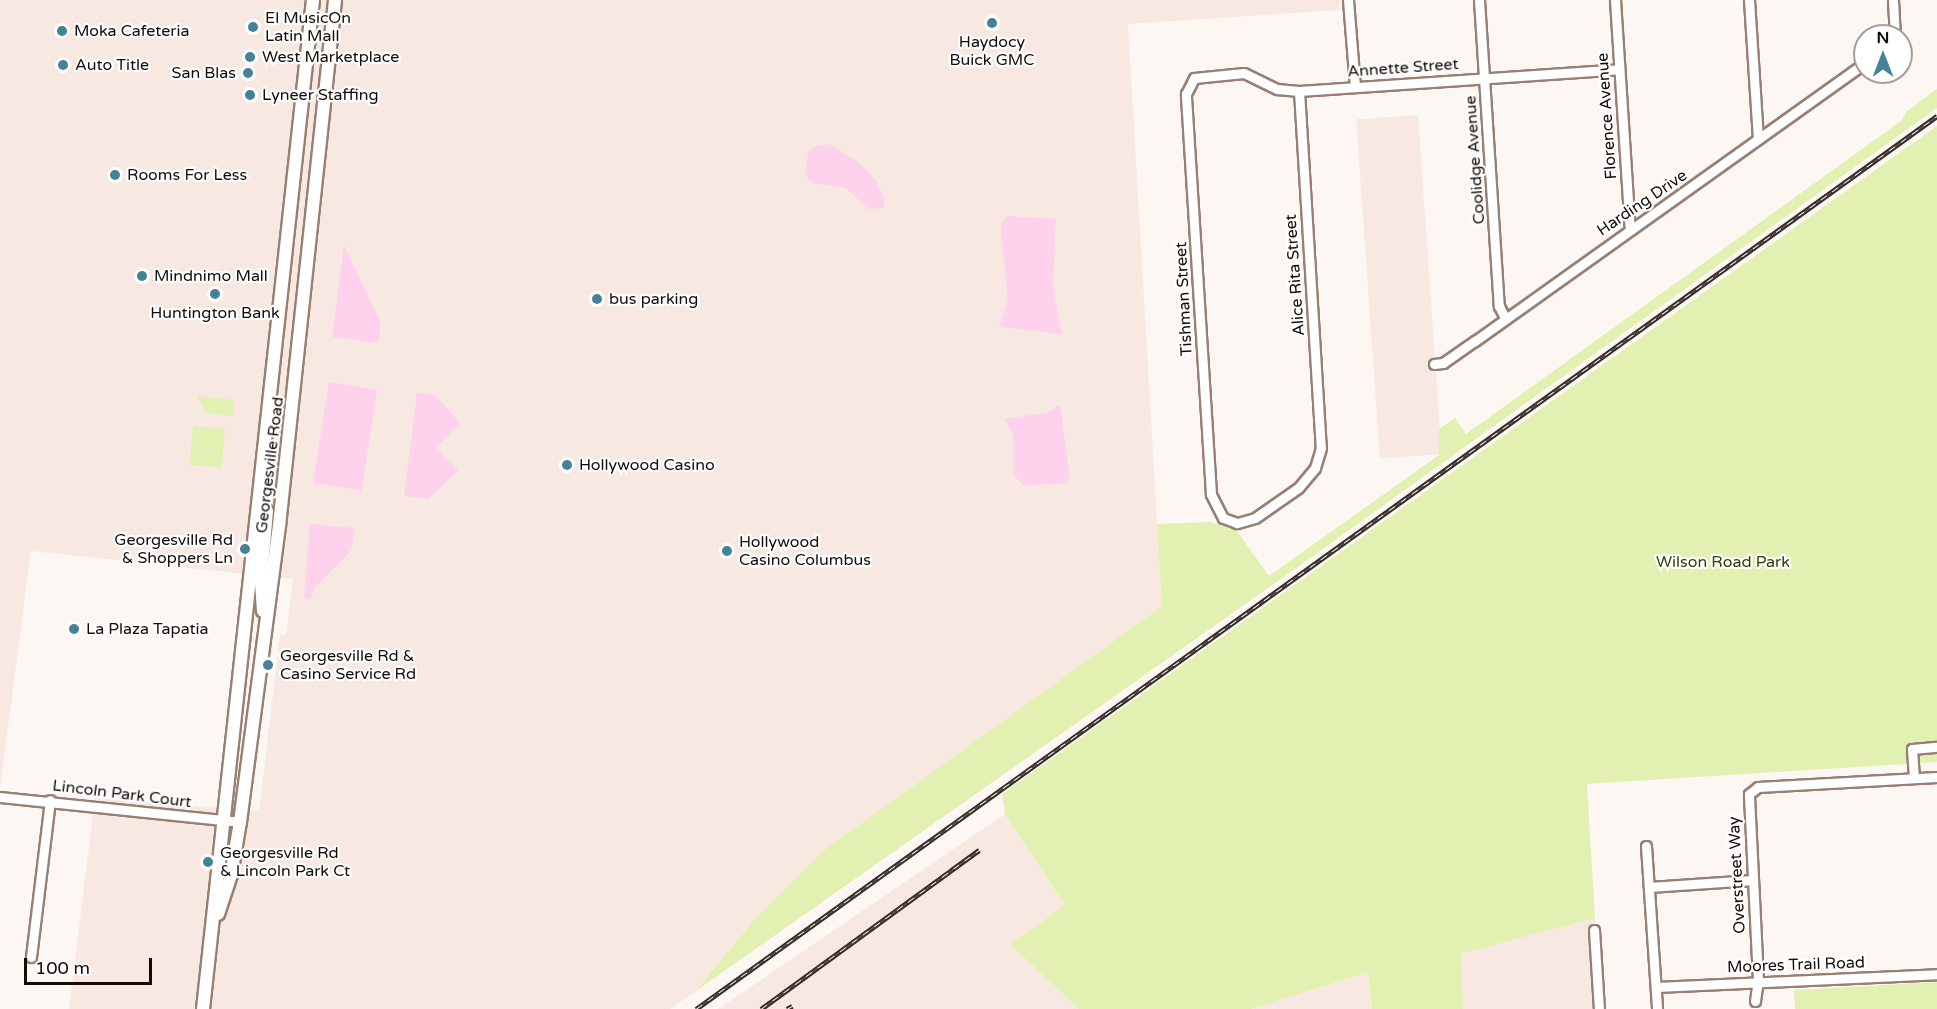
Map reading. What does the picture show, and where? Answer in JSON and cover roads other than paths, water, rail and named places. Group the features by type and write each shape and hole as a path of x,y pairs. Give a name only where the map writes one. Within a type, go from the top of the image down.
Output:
{"main road":[{"name":"Georgesville Road","path":"203,1009 313,0"},
{"name":"Georgesville Road","path":"213,930 231,875 265,635 300,355 335,0"},
{"path":"261,490 267,504 261,579 265,635"}],"street":[{"path":"1348,0 1355,87"},
{"name":"Coolidge Avenue","path":"1479,0 1499,306 1505,318"},
{"name":"Florence Avenue","path":"1615,0 1630,229"},
{"path":"1749,0 1758,139"},
{"path":"1893,0 1894,24"},
{"name":"Annette Street","path":"1194,78 1244,73 1277,89 1299,91 1619,69"},
{"name":"Harding Drive","path":"1434,364 1443,363 1853,72"},
{"name":"Tishman Street","path":"1194,78 1186,94 1211,494 1223,518 1237,523 1256,518 1298,488 1310,476 1319,458"},
{"name":"Alice Rita Street","path":"1299,91 1319,458"},
{"path":"1914,778 1912,749 1937,747"},
{"name":"Overstreet Way","path":"1755,1001 1758,980 1749,795 1758,787 1937,777"},
{"name":"Lincoln Park Court","path":"0,796 240,822"},
{"path":"31,957 50,800"},
{"path":"1646,846 1657,1009"},
{"path":"1650,887 1752,880"},
{"path":"1594,930 1599,1009"},
{"name":"Moores Trail Road","path":"1656,987 1758,980 1937,974"}],"railway":[{"path":"696,1009 1937,116"},
{"path":"761,1009 979,850"},
{"path":"787,1009 792,1006"}],"place":[{"name":"Haydocy Buick GMC","path":"992,23"},
{"name":"El MusicOn Latin Mall","path":"253,27"},
{"name":"Moka Cafeteria","path":"62,31"},
{"name":"West Marketplace","path":"250,57"},
{"name":"Auto Title","path":"63,65"},
{"name":"San Blas","path":"248,73"},
{"name":"Lyneer Staffing","path":"250,95"},
{"name":"Rooms For Less","path":"115,175"},
{"name":"Mindnimo Mall","path":"142,276"},
{"name":"Huntington Bank","path":"215,294"},
{"name":"bus parking","path":"597,299"},
{"name":"Hollywood Casino","path":"567,465"},
{"name":"Georgesville Rd & Shoppers Ln","path":"245,549"},
{"name":"Hollywood Casino Columbus","path":"727,551"},
{"name":"La Plaza Tapatia","path":"74,629"},
{"name":"Georgesville Rd & Casino Service Rd","path":"268,665"},
{"name":"Georgesville Rd & Lincoln Park Ct","path":"208,862"}],"park label":[{"name":"Wilson Road Park","path":"1723,562"}]}
